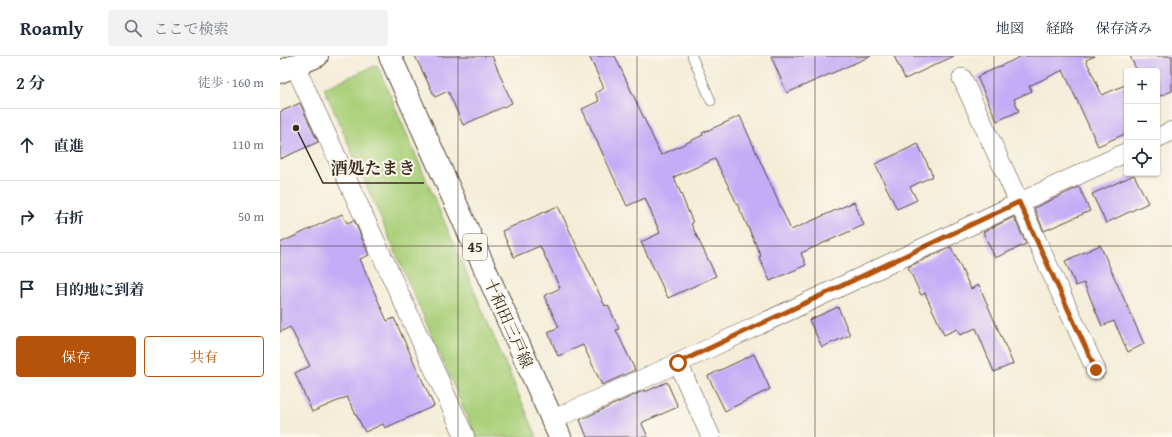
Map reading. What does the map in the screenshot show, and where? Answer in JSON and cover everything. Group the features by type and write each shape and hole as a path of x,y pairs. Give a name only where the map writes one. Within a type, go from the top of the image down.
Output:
{"main road":[{"path":"287,69 317,56"},
{"name":"十和田三戸線","path":"390,56 556,428"}],"street":[{"path":"287,69 466,437"},
{"path":"962,78 1096,370"},
{"path":"1160,137 1172,131"},
{"path":"556,428 678,363 1124,153"},
{"path":"678,363 711,437"}],"lane":[{"path":"692,56 711,101"}],"green space":[{"path":"377,65 537,437 476,437 324,88"}],"building":[{"path":"415,56 492,56 512,103 463,125 448,91 435,97"},
{"path":"589,56 615,56 661,155 703,135 702,133 740,116 791,230 854,202 864,225 801,253 806,265 770,281 759,257 761,256 743,216 715,159 674,177 693,223 691,224 716,276 668,298 641,242 660,233 645,198 627,206 582,109 599,101 595,93 604,88"},
{"path":"771,56 871,56 787,93"},
{"path":"894,56 954,56 905,79"},
{"path":"1022,56 1095,56 1086,60 1102,95 1124,85 1124,134 1098,146 1063,70 1029,86 1032,91 1014,99 1019,111 997,121 977,77"},
{"path":"1130,56 1172,56 1172,91 1160,96 1160,68 1136,68"},
{"path":"300,103 318,142 280,159 280,112"},
{"path":"918,144 933,176 910,187 917,200 897,209 875,164"},
{"path":"1134,176 1148,203 1106,223 1092,194"},
{"path":"1079,187 1090,211 1044,231 1034,208"},
{"path":"558,206 605,306 608,305 619,329 616,330 635,370 602,385 583,345 558,356 548,332 559,327 544,296 560,288 540,246 514,257 502,231"},
{"path":"342,214 347,223 354,220 369,255 360,259 387,321 394,318 434,406 385,428 383,424 365,432 347,397 312,412 295,373 310,366 290,327 280,332 280,243"},
{"path":"1014,217 1026,244 995,258 983,232"},
{"path":"1100,245 1144,344 1128,352 1114,321 1102,326 1084,283 1076,286 1065,261"},
{"path":"951,247 971,289 979,285 1013,364 994,372 976,328 960,335 957,329 944,335 925,293 921,295 908,267"},
{"path":"838,307 850,335 822,347 809,320"},
{"path":"754,354 770,389 725,411 708,376"},
{"path":"667,382 678,407 643,422 642,424 648,437 587,437 580,420 645,390 645,392"}],"place":[{"name":"酒処たまき","path":"296,128"}],"route":[{"path":"678,363 1019,202 1096,370"}]}
